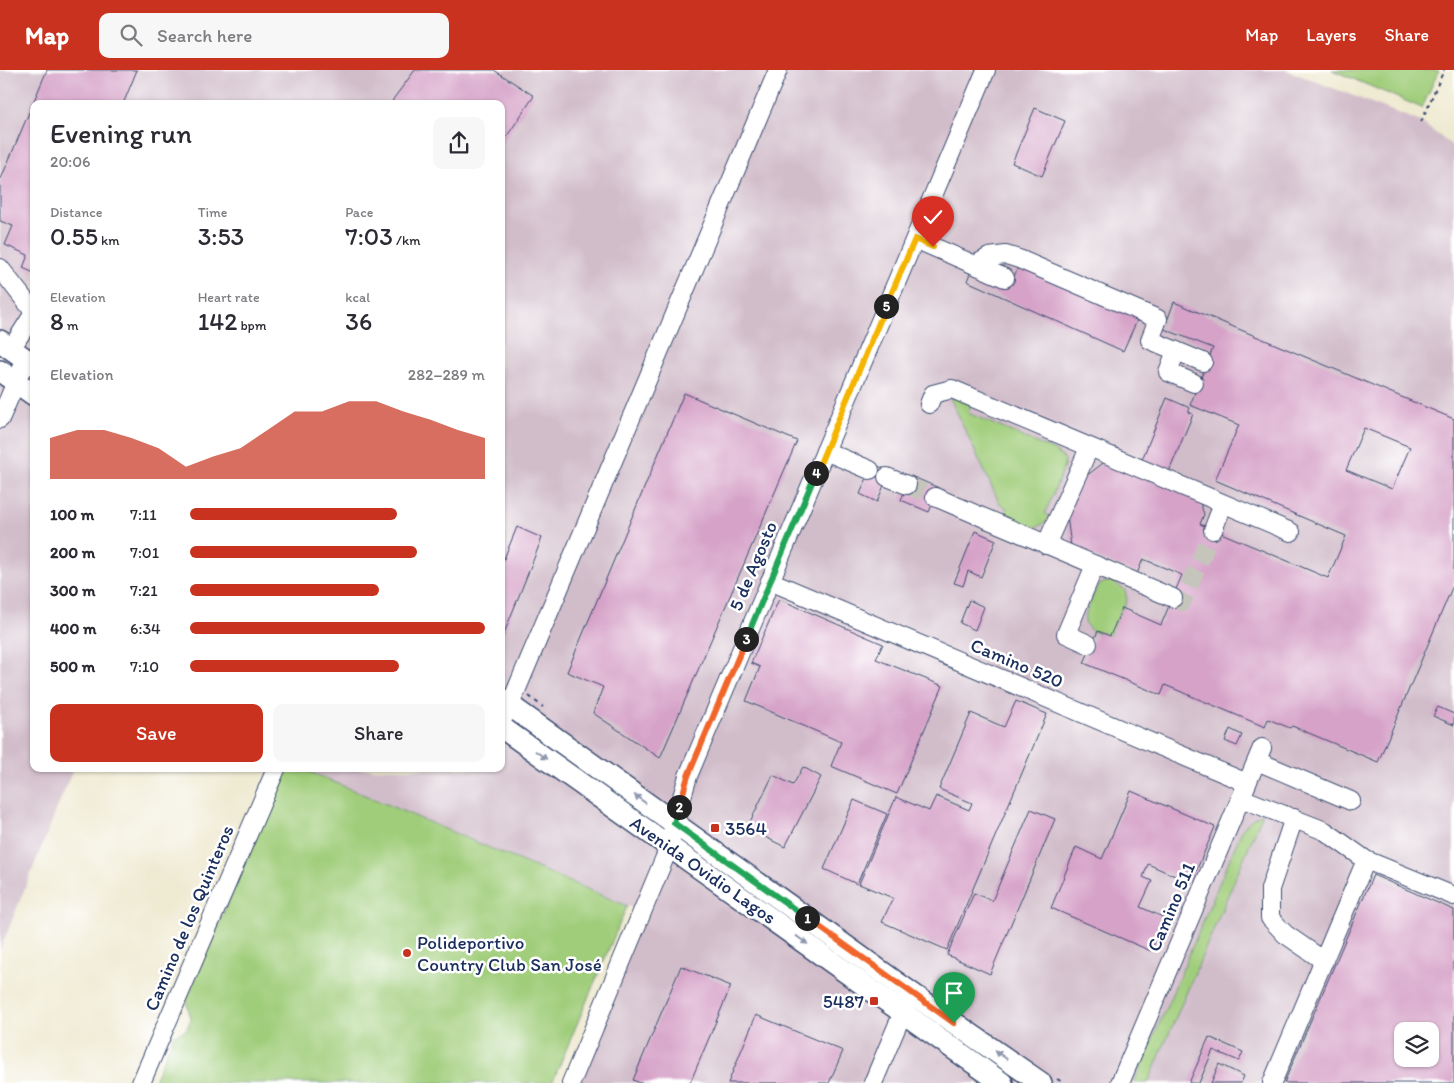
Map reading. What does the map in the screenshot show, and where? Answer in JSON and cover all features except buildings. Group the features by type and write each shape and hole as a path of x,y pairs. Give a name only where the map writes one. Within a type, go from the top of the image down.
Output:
{"main road":[{"path":"8,377 30,392"},
{"name":"Avenida Ovidio Lagos","path":"505,710 674,823 911,993 1041,1083"},
{"name":"Avenida Ovidio Lagos","path":"505,730 1002,1083"}],"street":[{"path":"505,707 778,70"},
{"name":"5 de Agosto","path":"571,1083 656,880 669,845 688,776 986,70"},
{"path":"915,239 1005,278"},
{"path":"975,265 989,257 1006,255 1081,286 1158,319 1150,340 1203,362"},
{"path":"0,268 30,307"},
{"path":"0,419 8,377 30,322"},
{"path":"1176,351 1168,372 1194,383"},
{"path":"929,404 933,394 952,389 1291,532"},
{"path":"1046,544 1089,448"},
{"path":"825,451 870,470"},
{"path":"887,477 907,485"},
{"path":"935,498 1173,598"},
{"path":"1212,530 1224,504"},
{"path":"1088,644 1066,634 1095,566"},
{"name":"Camino 520","path":"770,581 1244,791 1294,818 1325,831 1366,860 1454,896"},
{"name":"Camino 511","path":"1120,1083 1259,755 1351,801"},
{"name":"Camino de los Quinteros","path":"141,1083 275,772"},
{"path":"1294,818 1270,889 1270,918 1285,934 1324,961"},
{"path":"1272,1083 1366,860"},
{"path":"873,1083 911,993"}],"path":[{"path":"1421,122 1444,70"}],"shaded area":[{"path":"0,70 1286,70 1421,122 1454,147 1454,1083 571,1083 642,912 310,772 505,772 505,100 30,100 30,772 72,772 0,950"}],"green space":[{"path":"1332,70 1439,70 1422,108"},
{"path":"951,396 971,405 968,413 1053,450 1065,459 1064,467 1045,514 1050,516 1040,526 1028,527 1003,518 1007,508 1000,504 950,398"},
{"path":"1111,581 1125,590 1127,600 1110,636 1098,631 1097,633 1088,628 1085,619 1098,587 1102,583"},
{"name":"Polideportivo Country Club San José","path":"284,772 310,772 627,906 552,1083 153,1083 174,1035 186,1030 191,1019 186,1000"},
{"path":"1263,813 1148,1083 1134,1083 1242,830 1251,820"}],"tunnel":[{"path":"907,485 935,497"},
{"path":"1173,598 1182,602 1213,530"}],"place":[{"name":"3564","path":"715,828"},
{"name":"Polideportivo Country Club San José","path":"407,953"},
{"name":"5487","path":"874,1001"}],"route":[{"path":"933,247 915,239 688,776 674,823 954,1023"}]}
